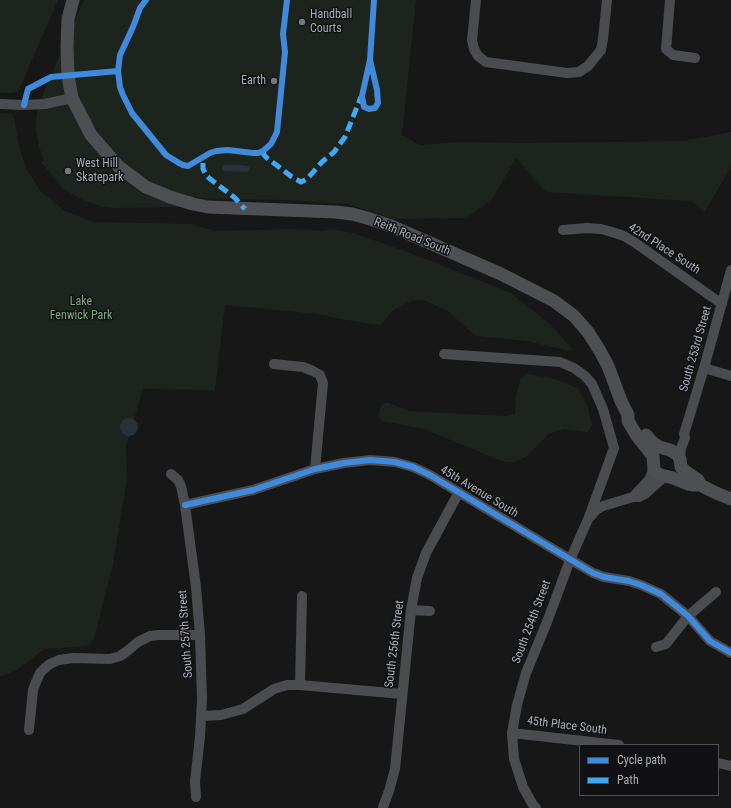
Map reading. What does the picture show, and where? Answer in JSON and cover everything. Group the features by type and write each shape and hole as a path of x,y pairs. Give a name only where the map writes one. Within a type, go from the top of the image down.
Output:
{"main road":[{"name":"Reith Road South","path":"73,0 68,19 66,47 68,76 72,98 91,135 119,167 146,187 192,204 208,207 352,214 391,226 501,274 554,301 574,316 588,332 608,366 628,415 628,421 631,427 653,456 654,470 661,475 668,476"},
{"name":"Reith Road South","path":"628,415 635,418 652,442 659,447 677,454 686,472 698,480 700,485"},
{"path":"654,462 656,453 666,449"},
{"path":"668,476 677,475 680,471 681,463"},
{"path":"668,476 688,484 700,485 731,499"}],"street":[{"path":"476,0 472,40 474,49 478,56 486,62 567,73 579,72 588,66 600,50 603,40 607,0"},
{"path":"670,0 666,49 673,55 695,58"},
{"path":"0,104 45,104 72,98"},
{"name":"42nd Place South","path":"563,230 587,228 601,229 624,236 722,304"},
{"name":"South 253rd Street","path":"681,463 680,452 685,438 684,434 731,270"},
{"name":"South 254th Street","path":"444,354 560,362 574,368 585,376 592,384 603,409 614,448 589,517 570,560 526,673 516,705 512,733 514,759 523,787 536,808"},
{"path":"274,364 303,368 320,375 323,388 315,470"},
{"path":"704,368 731,376"},
{"name":"South 253rd Street","path":"666,449 672,447 684,434"},
{"name":"45th Avenue South","path":"185,505 253,490 315,470 344,463 370,460 395,462 413,467 430,475 593,573 604,577 629,581 642,585 661,594 688,616 710,641 731,653"},
{"path":"633,497 649,480 654,462"},
{"name":"South 257th Street","path":"171,474 178,480 185,505 196,587 200,635 202,716 195,781 196,797"},
{"path":"589,517 596,510 604,506 645,494 664,477 668,476"},
{"name":"South 256th Street","path":"383,808 395,769 411,610 417,578 426,553 459,492"},
{"path":"656,647 666,644 688,616 716,592"},
{"path":"300,685 302,596"},
{"path":"411,610 430,611"},
{"path":"29,730 33,690 36,682 45,668 59,660 73,658 110,659 120,656 138,642 146,638 159,635 200,635"},
{"path":"202,716 221,715 243,709 274,689 287,685 402,694"},
{"name":"45th Place South","path":"512,733 610,744"},
{"path":"719,763 731,766"}],"green space":[{"path":"0,0 58,0 18,92 0,93"},
{"path":"84,0 416,0 402,135 420,145 459,142 523,143 684,141 731,132 731,167 704,212 692,201 546,192 516,158 493,198 467,218 393,219 348,204 283,200 200,198 187,196 169,190 138,174 158,197 180,207 112,208 100,206 87,202 62,188 41,162 44,161 38,143 36,130 38,108 43,94"},
{"name":"Lake Fenwick Park","path":"0,113 12,114 15,120 18,143 26,168 41,192 65,211 93,222 192,224 214,231 293,229 322,231 333,229 353,233 408,252 511,293 552,326 573,350 565,350 527,341 477,336 448,311 424,300 413,300 393,310 381,325 316,314 225,305 215,390 143,389 126,446 127,479 113,565 94,638 87,646 44,649 17,670 0,677"},
{"path":"529,374 555,379 579,389 588,408 592,425 588,432 564,429 549,434 527,456 515,462 504,462 424,429 382,421 378,416 381,405 387,402 410,411 506,416 515,414 516,395 521,378"}],"shaded area":[{"path":"223,165 247,166 250,170 247,172 224,171 222,167"},
{"path":"129,418 135,421 138,427 135,433 129,436 123,433 120,427 123,421"}],"marked path":[{"path":"263,151 267,158 292,177 301,182 307,179 322,162 334,152 345,137 361,97"},
{"path":"203,163 203,169 206,175 235,198 245,209"}],"cycle path":[{"path":"146,0 140,8 120,55 118,71 120,87 132,113 166,155 179,163 188,166 216,151 228,150 258,153 263,151 271,144 277,132 285,52 283,34 287,0"},
{"path":"370,60 377,90 378,103 375,108 369,109 364,107 362,96 370,60 374,0"},
{"path":"24,105 28,89 51,77 118,71"},
{"path":"185,505 253,490 315,469 344,463 370,460 395,462 413,467 430,475 593,573 604,577 629,581 661,594 688,616 710,641 731,653"}],"place":[{"name":"Handball Courts","path":"302,22"},
{"name":"Earth","path":"274,81"},
{"name":"West Hill Skatepark","path":"68,171"}]}
